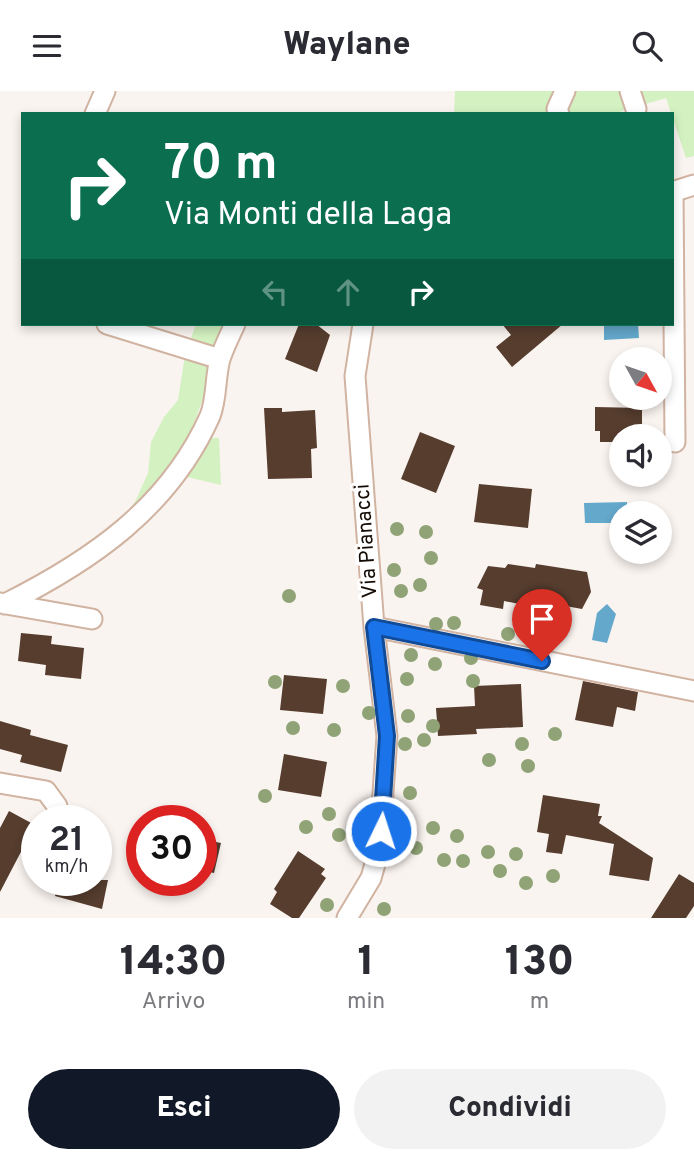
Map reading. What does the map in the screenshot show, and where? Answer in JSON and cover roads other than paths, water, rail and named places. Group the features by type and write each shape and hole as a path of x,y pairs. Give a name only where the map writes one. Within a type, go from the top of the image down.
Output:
{"street":[{"path":"96,112 105,91"},
{"path":"558,112 565,91"},
{"path":"674,191 694,185"},
{"path":"113,326 220,359"},
{"path":"2,604 55,579 110,543 148,508 188,460 211,413 220,359 233,326"},
{"name":"Via Pianacci","path":"347,918 371,878 379,850 387,736 374,627 355,376 363,326"},
{"path":"674,326 675,442"},
{"path":"2,604 92,619"},
{"path":"374,627 694,691"},
{"path":"0,783 46,791 56,805"}],"water":[{"path":"604,326 638,326 639,338 604,340"},
{"path":"609,502 609,523 585,523 584,503"},
{"path":"607,604 616,614 607,643 592,640 597,613"}]}
